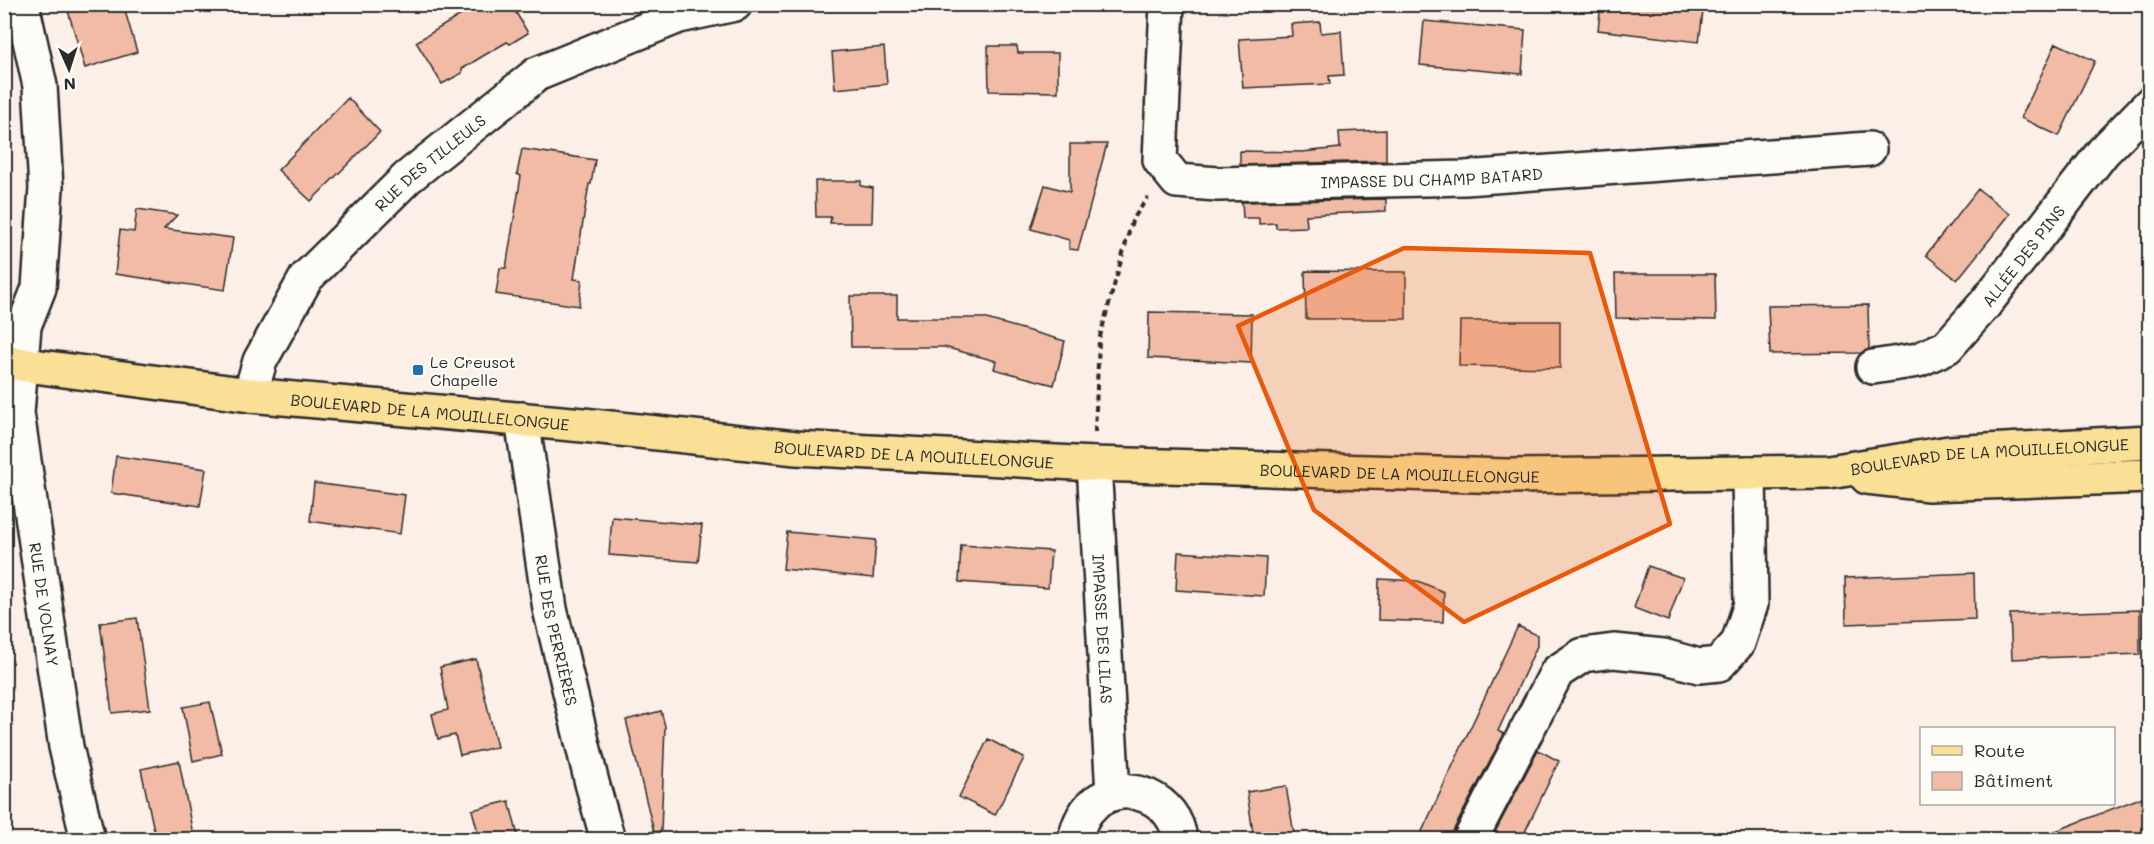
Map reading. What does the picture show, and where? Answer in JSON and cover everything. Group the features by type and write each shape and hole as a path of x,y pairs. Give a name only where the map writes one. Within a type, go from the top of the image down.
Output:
{"main road":[{"name":"BOULEVARD DE LA MOUILLELONGUE","path":"13,364 250,395 522,419 796,448 1094,464 1508,476 1829,472 1929,484 2150,476"},
{"name":"BOULEVARD DE LA MOUILLELONGUE","path":"1829,472 1949,453 2150,442"}],"street":[{"name":"RUE DE VOLNAY","path":"22,4 40,86 46,188 39,288 24,326 13,364 17,413 66,747 88,840"},
{"name":"RUE DES TILLEULS","path":"250,395 260,361 306,278 407,178 537,74 679,16 687,9 735,4"},
{"path":"1167,4 1160,160 1167,169"},
{"name":"ALLÉE DES PINS","path":"1873,367 1918,360 1947,347 1985,304 2103,152 2150,104"},
{"name":"IMPASSE DU CHAMP BATARD","path":"1167,169 1177,181 1218,184 1465,178 1869,149"},
{"name":"RUE DES PERRIÈRES","path":"522,419 550,609 608,840"},
{"name":"IMPASSE DES LILAS","path":"1094,464 1113,793"},
{"path":"1470,840 1557,672 1583,655 1614,651 1663,656 1699,666 1719,664 1738,643 1751,604 1749,473"},
{"path":"1075,840 1081,819 1095,803 1113,793 1134,791 1154,798 1170,811 1179,830 1180,840"}],"path":[{"path":"1094,464 1099,340 1132,221 1167,169"}],"highlighted area":[{"path":"1404,248 1590,253 1670,524 1464,622 1314,510 1238,326"}],"building":[{"path":"66,4 123,4 137,52 85,68"},
{"path":"479,4 511,4 528,33 483,56 462,69 462,73 442,84 416,42"},
{"path":"1601,4 1704,4 1699,42 1598,30"},
{"path":"1424,21 1525,30 1522,74 1420,65"},
{"path":"1320,22 1321,33 1341,31 1344,75 1329,76 1330,84 1243,88 1239,39 1292,36 1291,24"},
{"path":"2056,43 2095,61 2059,136 2021,118"},
{"path":"988,46 1017,46 1018,53 1058,53 1058,92 989,91"},
{"path":"884,47 887,84 835,89 832,52"},
{"path":"348,98 380,132 311,201 278,170"},
{"path":"1386,130 1386,161 1240,165 1240,151 1302,152 1340,148 1339,132"},
{"path":"1070,144 1107,144 1078,250 1069,249 1069,240 1031,229 1045,185 1070,192"},
{"path":"522,149 595,160 574,279 582,280 579,306 496,294 500,268 506,268 521,176 517,174"},
{"path":"815,181 861,181 861,186 873,188 872,223 830,223 831,217 816,217"},
{"path":"1978,189 2010,214 1957,280 1926,255"},
{"path":"1386,199 1386,211 1306,215 1307,227 1276,228 1276,223 1259,224 1259,218 1243,218 1242,202"},
{"path":"137,209 177,215 164,229 233,238 225,290 115,274 120,230 134,232"},
{"path":"1305,271 1406,272 1406,319 1306,319"},
{"path":"1615,274 1715,274 1716,320 1616,318"},
{"path":"850,296 897,296 897,318 983,318 1065,341 1054,385 994,369 996,361 944,347 851,347"},
{"path":"1868,305 1869,349 1861,353 1770,354 1768,306"},
{"path":"1149,312 1252,314 1251,363 1148,358"},
{"path":"1460,321 1560,321 1560,368 1459,366"},
{"path":"116,456 206,469 200,506 111,493"},
{"path":"314,483 405,495 400,534 310,521"},
{"path":"612,517 702,525 698,562 609,555"},
{"path":"787,532 876,540 873,578 783,569"},
{"path":"961,545 1051,551 1048,588 959,582"},
{"path":"1178,552 1266,558 1264,596 1176,590"},
{"path":"1648,566 1683,578 1668,621 1634,608"},
{"path":"1974,573 1975,619 1846,624 1845,578"},
{"path":"1379,579 1418,581 1444,592 1443,622 1378,620"},
{"path":"2140,610 2140,654 2012,659 2010,614"},
{"path":"137,618 150,709 112,713 100,623"},
{"path":"1518,626 1537,635 1537,646 1498,731 1504,734 1453,831 1451,840 1418,840"},
{"path":"476,659 497,747 460,755 455,735 438,739 432,714 448,710 440,667"},
{"path":"210,702 222,754 193,761 183,707"},
{"path":"661,711 665,726 661,831 654,832 626,720"},
{"path":"988,739 1024,758 995,815 959,797"},
{"path":"1538,750 1559,761 1521,840 1491,840"},
{"path":"179,761 194,840 156,840 141,769"},
{"path":"1286,786 1295,840 1254,840 1247,792"},
{"path":"2150,794 2150,840 2039,840 2038,838"},
{"path":"509,801 519,840 480,840 472,810"}],"place":[{"name":"Le Creusot Chapelle","path":"418,370"}]}
